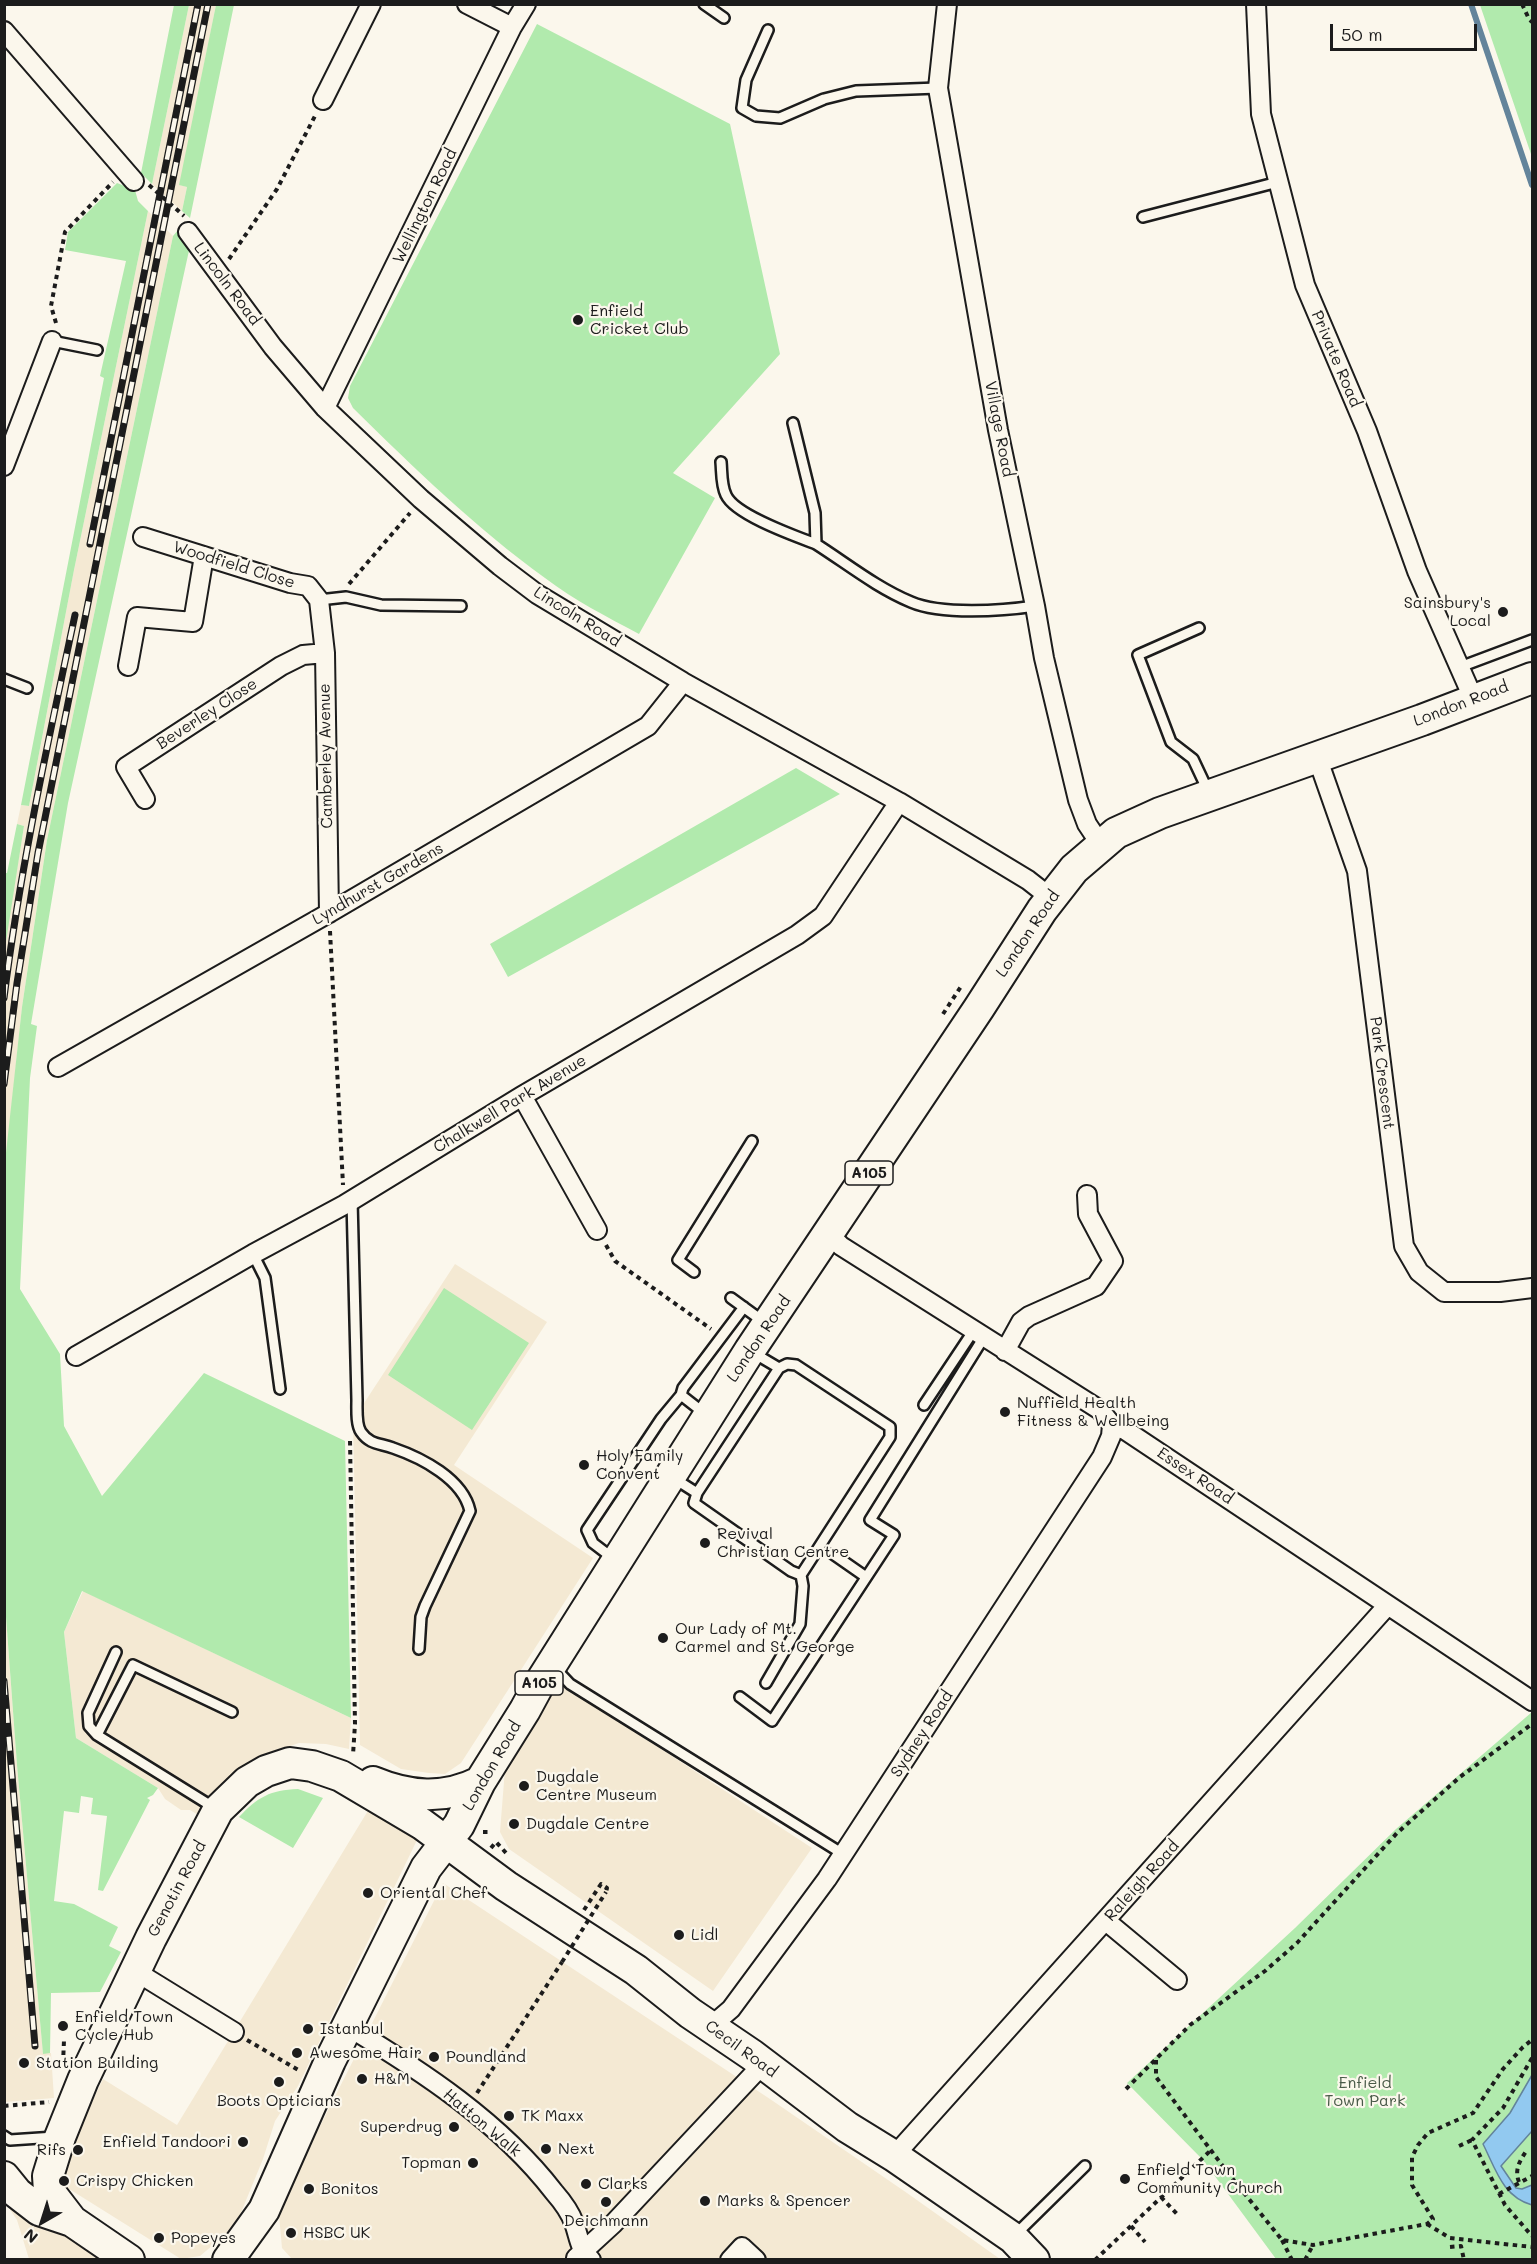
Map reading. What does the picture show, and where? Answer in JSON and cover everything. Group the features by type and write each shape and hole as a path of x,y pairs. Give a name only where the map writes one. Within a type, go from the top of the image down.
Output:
{"main road":[{"name":"London Road","path":"228,2259 264,2210 347,2026 426,1868 467,1811 480,1782 525,1710 554,1680 616,1561 750,1350 1051,897 1074,869 1127,827 1178,806 1533,678"},
{"name":"Genotin Road","path":"48,2176 60,2137 83,2080 151,1938 218,1810 247,1782 266,1771 290,1763 312,1766 341,1776 422,1824 446,1841"},
{"path":"341,1776 360,1776 407,1794 434,1796 464,1790 480,1782"},
{"name":"Cecil Road","path":"446,1841 506,1886 636,1970 847,2127 894,2156 1012,2238 1034,2259"},
{"path":"4,2172 48,2176 49,2191 68,2215 129,2259"},
{"path":"4,2177 17,2193 39,2210 68,2215"}],"street":[{"path":"323,100 370,4"},
{"path":"467,4 512,27"},
{"name":"Wellington Road","path":"325,408 512,27 526,4"},
{"name":"Village Road","path":"948,4 938,88 998,430 1044,658 1078,801 1087,824 1101,846"},
{"name":"Private Road","path":"1256,4 1261,114 1305,285 1367,431 1417,571 1474,700"},
{"path":"4,31 134,177"},
{"name":"Lincoln Road","path":"188,226 273,347 325,408 421,499 500,566 537,594 683,682 899,802 1028,880 1051,897"},
{"path":"4,466 52,341"},
{"name":"Woodfield Close","path":"143,537 290,583 308,586 319,600"},
{"path":"128,666 137,617 193,622 204,556"},
{"name":"Camberley Avenue","path":"319,600 325,653 329,913"},
{"name":"Beverley Close","path":"145,799 126,767 281,666 303,655 325,653"},
{"name":"Lyndhurst Gardens","path":"58,1067 329,913 648,726 683,682"},
{"name":"Park Crescent","path":"1317,757 1357,871 1404,1246 1419,1272 1444,1292 1500,1292 1533,1288"},
{"name":"Chalkwell Park Avenue","path":"76,1356 352,1200 522,1096 797,935 823,916 899,802"},
{"path":"522,1096 597,1230"},
{"path":"1005,1351 1021,1322 1029,1316 1096,1286 1113,1261 1088,1214 1087,1195"},
{"name":"Essex Road","path":"829,1234 841,1246 1100,1410 1112,1425 1125,1430 1532,1701"},
{"name":"Sydney Road","path":"706,2023 717,2021 731,2009 843,1854 1102,1458 1111,1436 1112,1425"},
{"name":"Raleigh Road","path":"894,2156 1388,1605"},
{"path":"1106,1921 1177,1980"},
{"path":"135,1971 234,2032"},
{"name":"Hatton Walk","path":"347,2026 405,2062 494,2129 514,2148 555,2192 573,2221 583,2257"},
{"name":"Hatton Walk","path":"583,2257 763,2064"},
{"path":"730,2259 742,2247 756,2259"}],"lane":[{"path":"704,4 724,18"},
{"path":"768,30 746,80 742,108 756,116 780,118 824,99 856,91 938,88"},
{"path":"1143,217 1278,182"},
{"path":"52,341 97,350"},
{"path":"793,423 815,513 816,544"},
{"path":"721,462 725,494 739,509 786,533 816,544 896,595 913,603 936,608 964,610 1009,610 1035,606"},
{"path":"319,600 346,597 381,605 461,606"},
{"path":"1199,628 1138,655 1171,742 1193,759 1210,795"},
{"path":"1460,666 1533,640"},
{"path":"4,679 27,688"},
{"path":"694,1272 678,1260 752,1142"},
{"path":"352,1200 359,1430 370,1442 392,1448 433,1467 456,1486 467,1501 470,1511 425,1606 419,1649"},
{"path":"253,1254 265,1278 280,1389"},
{"path":"731,1298 768,1325"},
{"path":"616,1561 593,1543 587,1530 661,1419 744,1307"},
{"path":"924,1405 979,1333"},
{"path":"740,1697 772,1721 867,1577 894,1535 870,1520 979,1333"},
{"path":"750,1350 779,1368"},
{"path":"766,1683 800,1624 803,1586 801,1575 890,1437 890,1427 796,1365 787,1364 779,1368 697,1493 694,1503 791,1571 801,1575"},
{"path":"681,1395 708,1416"},
{"path":"670,1476 697,1493"},
{"path":"833,1554 867,1577"},
{"path":"117,1652 88,1713 89,1726 97,1735 218,1810"},
{"path":"97,1735 133,1665 232,1713"},
{"path":"554,1680 843,1854"},
{"path":"4,2136 10,2140 60,2137"},
{"path":"1012,2238 1084,2166"}],"path":[{"path":"1522,4 1529,19 1533,22"},
{"path":"220,272 278,189 323,100"},
{"path":"52,341 57,321 51,306 65,232 134,177 188,226"},
{"path":"319,600 330,587 351,584 421,499"},
{"path":"948,1005 963,985"},
{"path":"597,1230 615,1261 722,1337"},
{"path":"1126,2089 1190,2025 1265,1971 1298,1943 1397,1833 1460,1777 1533,1724"},
{"path":"474,2098 607,1888 601,1884 582,1913"},
{"path":"234,2032 320,2083"},
{"path":"64,2040 63,2064 68,2073"},
{"path":"1282,2240 1314,2245 1427,2224 1433,2219 1412,2185 1412,2157 1418,2145 1428,2133 1473,2113 1503,2069 1523,2047 1533,2040"},
{"path":"1459,2146 1472,2140 1503,2108 1533,2058"},
{"path":"1156,2060 1155,2077 1210,2151 1282,2240 1292,2259"},
{"path":"4,2106 55,2102"},
{"path":"1472,2140 1505,2205 1532,2234"},
{"path":"1519,2182 1516,2174 1527,2150"},
{"path":"1095,2259 1210,2151"},
{"path":"1499,2194 1533,2176"},
{"path":"1161,2197 1177,2214"},
{"path":"1427,2224 1450,2238 1533,2247"},
{"path":"1131,2226 1145,2242"},
{"path":"1305,2259 1314,2245"},
{"path":"1450,2247 1461,2246 1464,2259"}],"shaded area":[{"path":"189,5 216,5 180,185 187,187 182,211 152,184"},
{"path":"148,211 173,236 47,840 22,1007 5,1171 4,948 24,826 17,824 21,805 29,806 74,570"},
{"path":"455,1264 547,1322 454,1465 593,1558 461,1763 445,1774 401,1769 360,1745 353,1420"},
{"path":"4,1590 43,2053 51,2053 54,2098 5,2102"},
{"path":"83,1591 351,1718 349,1749 326,1744 299,1743 276,1751 256,1762 203,1818 190,1810 181,1810 165,1799 158,1788 76,1738 64,1632"},
{"path":"559,1682 812,1848 713,1991 509,1849 500,1832 505,1769"},
{"path":"369,1809 418,1838 298,2086 275,2121 263,2159 240,2215 225,2235 200,2256 181,2259 58,2182 82,2122 103,2079 177,2125"},
{"path":"443,1883 770,2099 1000,2259 292,2259 282,2248 279,2215 317,2132"},
{"path":"5,2192 98,2259 29,2259 17,2220 5,2202"}],"green space":[{"path":"174,5 189,5 152,184 141,173"},
{"path":"216,5 234,5 190,218 182,211 187,187 179,185"},
{"path":"1480,5 1532,5 1532,157"},
{"name":"Enfield Cricket Club","path":"537,24 730,124 780,354 673,473 715,498 639,634 567,594 494,539 399,453 353,408 348,398 350,386"},
{"path":"117,183 135,190 138,201 148,211 74,570 29,806 21,805 104,378 100,376 126,261 65,250 68,232"},
{"path":"178,230 190,246 68,803 31,1024 37,1026 30,1078 20,1289 60,1354 64,1426 102,1496 204,1373 345,1441 351,1718 82,1591 64,1632 76,1738 158,1788 153,1795 147,1798 150,1800 103,1891 98,1890 107,1816 91,1814 93,1798 81,1796 79,1813 64,1811 54,1901 74,1904 118,1927 109,1946 121,1952 100,1992 51,1993 50,2053 43,2054 4,1590 4,1171 22,1007 47,840 173,236"},
{"path":"796,768 840,794 508,977 490,944"},
{"path":"17,824 24,826 5,948 5,873 7,873"},
{"path":"444,1288 529,1343 472,1430 388,1375"},
{"name":"Enfield Town Park","path":"1532,1712 1532,2259 1276,2259 1203,2160 1127,2083 1295,1928 1396,1829"},
{"path":"298,1789 323,1798 293,1848 239,1817 252,1804 265,1796"}],"water":[{"path":"1532,2075 1532,2131 1501,2166 1516,2188 1522,2189 1532,2185 1532,2205 1514,2196 1507,2189 1483,2144 1510,2113"}],"waterway":[{"path":"1471,4 1532,185"}],"railway":[{"path":"90,544 198,4"},
{"path":"4,1084 17,983 38,853 208,4"},
{"path":"4,998 26,854 75,615"},
{"path":"4,1681 35,2046"}],"place":[{"name":"Enfield Cricket Club","path":"578,320"},
{"name":"Sainsbury's Local","path":"1503,612"},
{"name":"Nuffield Health Fitness & Wellbeing","path":"1005,1412"},
{"name":"Holy Family Convent","path":"584,1465"},
{"name":"Revival Christian Centre","path":"705,1543"},
{"name":"Our Lady of Mt. Carmel and St. George","path":"663,1638"},
{"name":"Dugdale Centre Museum","path":"524,1786"},
{"name":"Dugdale Centre","path":"514,1824"},
{"name":"Oriental Chef","path":"368,1893"},
{"name":"Lidl","path":"679,1935"},
{"name":"Enfield Town Cycle Hub","path":"63,2026"},
{"name":"Istanbul","path":"308,2029"},
{"name":"Awesome Hair","path":"297,2053"},
{"name":"Poundland","path":"434,2057"},
{"name":"Station Building","path":"24,2063"},
{"name":"H&M","path":"362,2079"},
{"name":"Boots Opticians","path":"279,2082"},
{"name":"TK Maxx","path":"509,2116"},
{"name":"Superdrug","path":"454,2127"},
{"name":"Enfield Tandoori","path":"243,2142"},
{"name":"Next","path":"546,2149"},
{"name":"Rifs","path":"78,2150"},
{"name":"Topman","path":"473,2163"},
{"name":"Enfield Town Community Church","path":"1125,2179"},
{"name":"Crispy Chicken","path":"64,2181"},
{"name":"Clarks","path":"586,2184"},
{"name":"Bonitos","path":"309,2189"},
{"name":"Marks & Spencer","path":"705,2201"},
{"name":"Deichmann","path":"606,2202"},
{"name":"HSBC UK","path":"291,2233"},
{"name":"Popeyes","path":"159,2238"}]}
